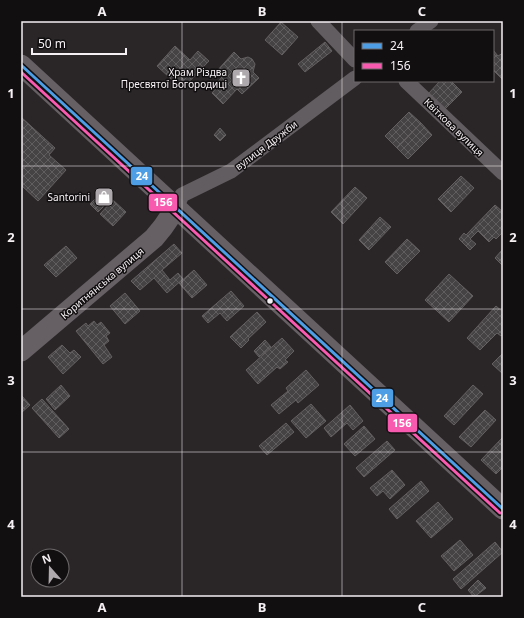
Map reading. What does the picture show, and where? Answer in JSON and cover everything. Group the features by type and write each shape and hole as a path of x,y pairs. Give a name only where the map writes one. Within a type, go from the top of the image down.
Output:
{"main road":[{"path":"21,65 503,509"},
{"name":"Коритнянська вулиця","path":"21,352 154,238 164,227 176,208"}],"street":[{"path":"318,21 354,59"},
{"path":"418,30 431,21"},
{"name":"вулиця Дружби","path":"176,208 182,195 231,171 354,79"},
{"name":"Квіткова вулиця","path":"407,82 503,173"}],"building":[{"path":"281,22 298,37 282,55 265,40"},
{"path":"325,42 332,51 305,72 298,64"},
{"path":"175,46 190,60 198,51 209,61 182,89 157,66"},
{"path":"494,51 498,56 503,53 503,80 494,71"},
{"name":"Храм Різдва Пресвятої Богородиці","path":"234,52 241,59 248,57 252,59 255,64 253,72 259,78 242,94 237,89 223,104 212,93 219,85 217,83 222,77 216,72"},
{"path":"439,82 452,82 462,92 445,109 428,94"},
{"path":"409,112 421,123 397,148 385,136"},
{"path":"21,117 55,148 49,155 66,170 38,201 21,185"},
{"path":"421,123 432,135 408,159 397,148"},
{"path":"220,128 226,135 220,141 214,135"},
{"path":"461,176 474,188 451,212 438,199"},
{"path":"355,187 367,198 343,224 331,212"},
{"path":"104,190 112,198 98,212 90,204"},
{"path":"113,200 126,212 113,226 100,214"},
{"path":"495,205 503,212 503,232 496,239 494,237 489,242 478,231 470,239 476,244 470,250 459,239 464,233 466,235"},
{"path":"380,217 391,227 369,250 359,240"},
{"path":"407,239 420,251 397,274 385,262"},
{"path":"174,244 182,253 162,270 170,280 178,273 183,279 167,293 154,278 140,290 131,281"},
{"path":"66,246 77,258 56,277 44,265"},
{"path":"503,249 503,266 495,258"},
{"path":"194,270 207,285 192,298 179,283"},
{"path":"449,274 473,296 449,322 425,300"},
{"path":"231,291 244,306 227,321 220,313 208,323 202,316"},
{"path":"125,293 140,311 125,324 110,306"},
{"path":"496,306 503,312 503,334 501,336 497,333 480,350 467,338"},
{"path":"257,312 266,322 241,348 230,337"},
{"path":"94,321 97,325 101,322 110,333 106,336 109,341 104,345 112,357 103,364 76,331 86,323 88,326"},
{"path":"282,338 294,351 285,360 288,362 280,369 277,367 258,384 246,370"},
{"path":"265,340 271,347 259,357 254,351"},
{"path":"62,345 70,353 74,350 81,357 63,374 48,357"},
{"path":"503,353 503,374 492,364"},
{"path":"306,370 319,385 298,403 296,400 279,414 271,405 288,391 286,388"},
{"path":"61,385 70,396 55,410 46,399"},
{"path":"473,385 483,394 454,425 444,416"},
{"path":"21,395 30,405 21,413"},
{"path":"42,399 69,429 59,438 32,408"},
{"path":"311,404 326,421 306,438 291,421"},
{"path":"350,405 363,421 353,430 347,423 331,437 324,428"},
{"path":"485,410 496,420 471,447 459,437"},
{"path":"286,423 294,432 267,455 259,446"},
{"path":"364,426 375,439 355,456 344,444"},
{"path":"503,437 503,467 496,474 481,460"},
{"path":"387,441 395,450 364,477 356,468"},
{"path":"392,470 405,485 390,499 383,491 377,496 370,488"},
{"path":"421,481 429,491 397,519 389,509"},
{"path":"438,502 453,519 431,538 416,521"},
{"path":"460,540 473,555 454,571 441,556"},
{"path":"495,542 503,552 461,589 453,579"},
{"path":"478,580 486,588 474,597 468,590"}],"transit line":[{"name":"24","path":"21,65 503,509"},
{"name":"156","path":"21,72 500,513"}],"place":[{"name":"Храм Різдва Пресвятої Богородиці","path":"241,78"},
{"name":"Santorini","path":"104,197"}]}
